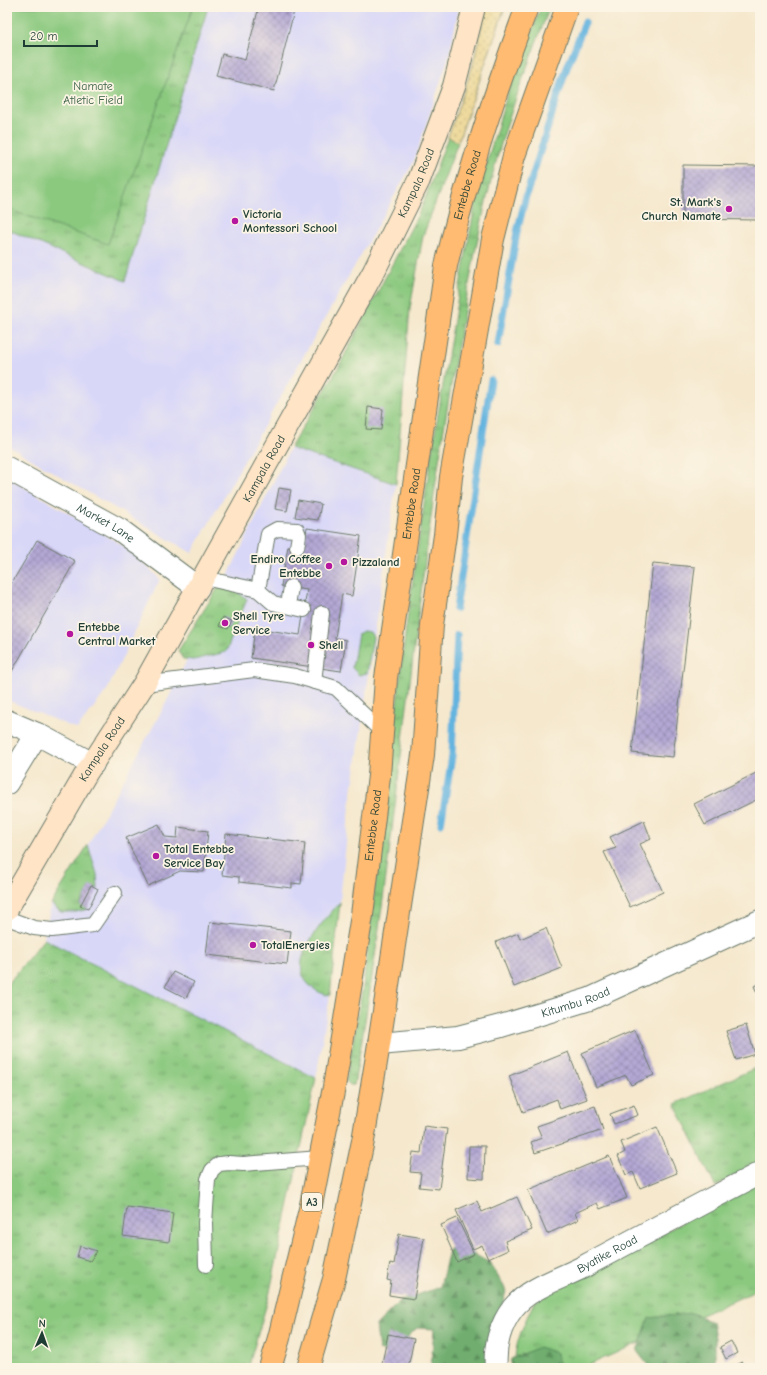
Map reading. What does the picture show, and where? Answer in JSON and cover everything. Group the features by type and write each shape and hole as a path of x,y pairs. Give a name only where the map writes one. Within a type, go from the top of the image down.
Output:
{"highway":[{"name":"Entebbe Road","path":"320,1158 362,915 379,776 381,731 386,678 446,266 456,224 477,152 527,7"},
{"path":"308,1368 334,1279 363,1140 379,1044 423,755 432,625 445,535 450,476 493,238 514,156 567,7"},
{"name":"A3","path":"270,1368 279,1338 306,1227 320,1158"}],"main road":[{"name":"Kampala Road","path":"7,909 93,764 144,684 374,270 419,180 454,86 474,7"}],"street":[{"name":"Market Lane","path":"7,468 120,530 201,583"},
{"path":"7,721 37,734 93,764"},
{"path":"7,783 37,734"},
{"name":"Kitumbu Road","path":"379,1044 458,1037 501,1026 590,999 760,921"},
{"name":"Byatike Road","path":"496,1368 500,1328 513,1308 530,1293 578,1270 760,1173"}],"lane":[{"path":"258,590 268,534 277,529 297,530 299,535 297,547"},
{"path":"201,583 258,590 273,602 304,610"},
{"path":"288,606 291,588"},
{"path":"314,682 322,613"},
{"path":"144,684 254,670 295,676 336,688 381,731"},
{"path":"7,918 34,928 52,930 93,925 115,893"},
{"path":"206,1265 205,1223 208,1179 212,1170 219,1164 243,1164 320,1158"}],"shaded area":[{"path":"208,7 459,7 449,56 414,161 192,553 7,445 7,229 125,281"},
{"path":"290,448 396,484 349,814 330,996 316,1078 123,986 44,939 51,904 88,845 166,703"},
{"name":"Entebbe Central Market","path":"7,477 129,549 160,579 107,690 77,729 7,700"}],"green space":[{"name":"Namate Atletic Field","path":"7,7 208,7 125,281 7,229"},
{"name":"Namate Atletic Field","path":"7,7 193,7 108,244 7,209"},
{"path":"541,7 550,7 531,55 503,137 487,195 463,314 426,551 382,908 354,1085 350,1085 346,1081 363,987 406,628 431,456 458,296 477,195 508,92"},
{"path":"448,137 458,142 423,236 410,308 396,484 290,448 337,370 421,209"},
{"path":"218,588 231,588 247,599 226,652 194,660 183,659 178,651"},
{"path":"363,631 370,632 373,637 367,673 359,675 352,668 358,634"},
{"path":"88,845 97,874 98,889 91,886 80,905 88,909 76,912 61,912 51,904"},
{"path":"340,902 330,996 313,988 304,978 301,968 303,956 308,944 316,931"},
{"path":"44,939 316,1078 269,1296 248,1368 7,1368 7,985"},
{"path":"760,1066 760,1162 715,1186 675,1104"},
{"path":"760,1181 760,1289 582,1368 515,1368 518,1342 534,1302"},
{"path":"454,1243 490,1263 506,1290 501,1313 497,1368 431,1368 434,1329 417,1328 391,1353 379,1350 376,1325 400,1301 440,1287 449,1251"},
{"path":"692,1313 712,1322 715,1338 715,1368 650,1368 637,1351 649,1318"},
{"path":"539,1347 557,1353 559,1368 510,1368 511,1359"}],"sand":[{"path":"486,7 505,7 458,142 448,137 472,68"}],"building":[{"path":"259,7 295,7 274,91 216,76 222,54 245,60"},
{"path":"683,165 760,166 760,220 683,219"},
{"path":"368,407 383,409 381,430 366,429"},
{"path":"279,488 291,490 287,511 275,509"},
{"path":"298,500 321,504 318,520 295,517"},
{"path":"307,528 361,536 352,596 342,594 335,638 346,640 341,671 251,658 255,628 300,635 307,590 281,586 288,546 304,548"},
{"path":"37,540 75,561 7,680 7,591"},
{"path":"653,563 695,567 673,757 632,753"},
{"path":"223,617 232,621 228,629 219,626"},
{"path":"760,771 760,798 705,825 694,804"},
{"path":"644,821 651,839 640,844 663,892 630,907 604,852 616,848 610,837"},
{"path":"159,824 165,837 177,838 178,827 208,831 204,872 180,871 148,886 126,838"},
{"path":"226,834 305,843 301,884 292,883 292,888 239,882 239,877 222,875"},
{"path":"91,885 98,889 88,909 80,906"},
{"path":"210,922 291,931 287,964 206,955"},
{"path":"546,928 562,968 514,987 496,942 518,933 520,939"},
{"path":"173,972 194,982 186,998 165,987"},
{"path":"760,983 760,999 754,986"},
{"path":"746,1025 755,1054 736,1060 726,1031"},
{"path":"635,1030 654,1075 631,1085 626,1075 596,1087 582,1053"},
{"path":"568,1052 587,1099 560,1109 557,1099 523,1112 509,1076"},
{"path":"634,1105 638,1115 614,1124 610,1114"},
{"path":"595,1106 603,1130 535,1153 531,1142 542,1138 537,1126"},
{"path":"424,1126 447,1129 439,1189 419,1187 421,1173 410,1172 413,1152 421,1153"},
{"path":"657,1127 677,1173 640,1188 633,1172 626,1175 618,1156 625,1152 621,1142"},
{"path":"469,1146 485,1146 484,1179 468,1178"},
{"path":"609,1156 627,1198 600,1209 597,1203 575,1213 578,1220 547,1234 528,1190"},
{"path":"517,1197 532,1230 505,1241 508,1250 488,1259 482,1245 473,1249 456,1210 477,1201 482,1212"},
{"path":"127,1207 173,1213 169,1242 123,1236"},
{"path":"457,1218 474,1254 457,1262 441,1225"},
{"path":"399,1234 424,1238 414,1299 389,1295 391,1281 387,1280 390,1263 394,1264"},
{"path":"80,1246 97,1251 90,1261 77,1257"},
{"path":"388,1334 414,1339 408,1368 381,1368"},
{"path":"731,1341 737,1353 726,1359 720,1347"},
{"path":"743,1362 746,1368 729,1368"}],"waterway":[{"path":"498,344 517,232 526,196 565,73 585,22"},
{"path":"456,609 491,380"},
{"path":"441,824 452,756 457,635"}],"place":[{"name":"St. Mark's Church Namate","path":"729,209"},
{"name":"Victoria Montessori School","path":"235,221"},
{"name":"Pizzaland","path":"344,562"},
{"name":"Endiro Coffee Entebbe","path":"329,566"},
{"name":"Shell Tyre Service","path":"225,623"},
{"name":"Entebbe Central Market","path":"70,634"},
{"name":"Shell","path":"311,645"},
{"name":"Total Entebbe Service Bay","path":"156,856"},
{"name":"TotalEnergies","path":"253,945"}]}
